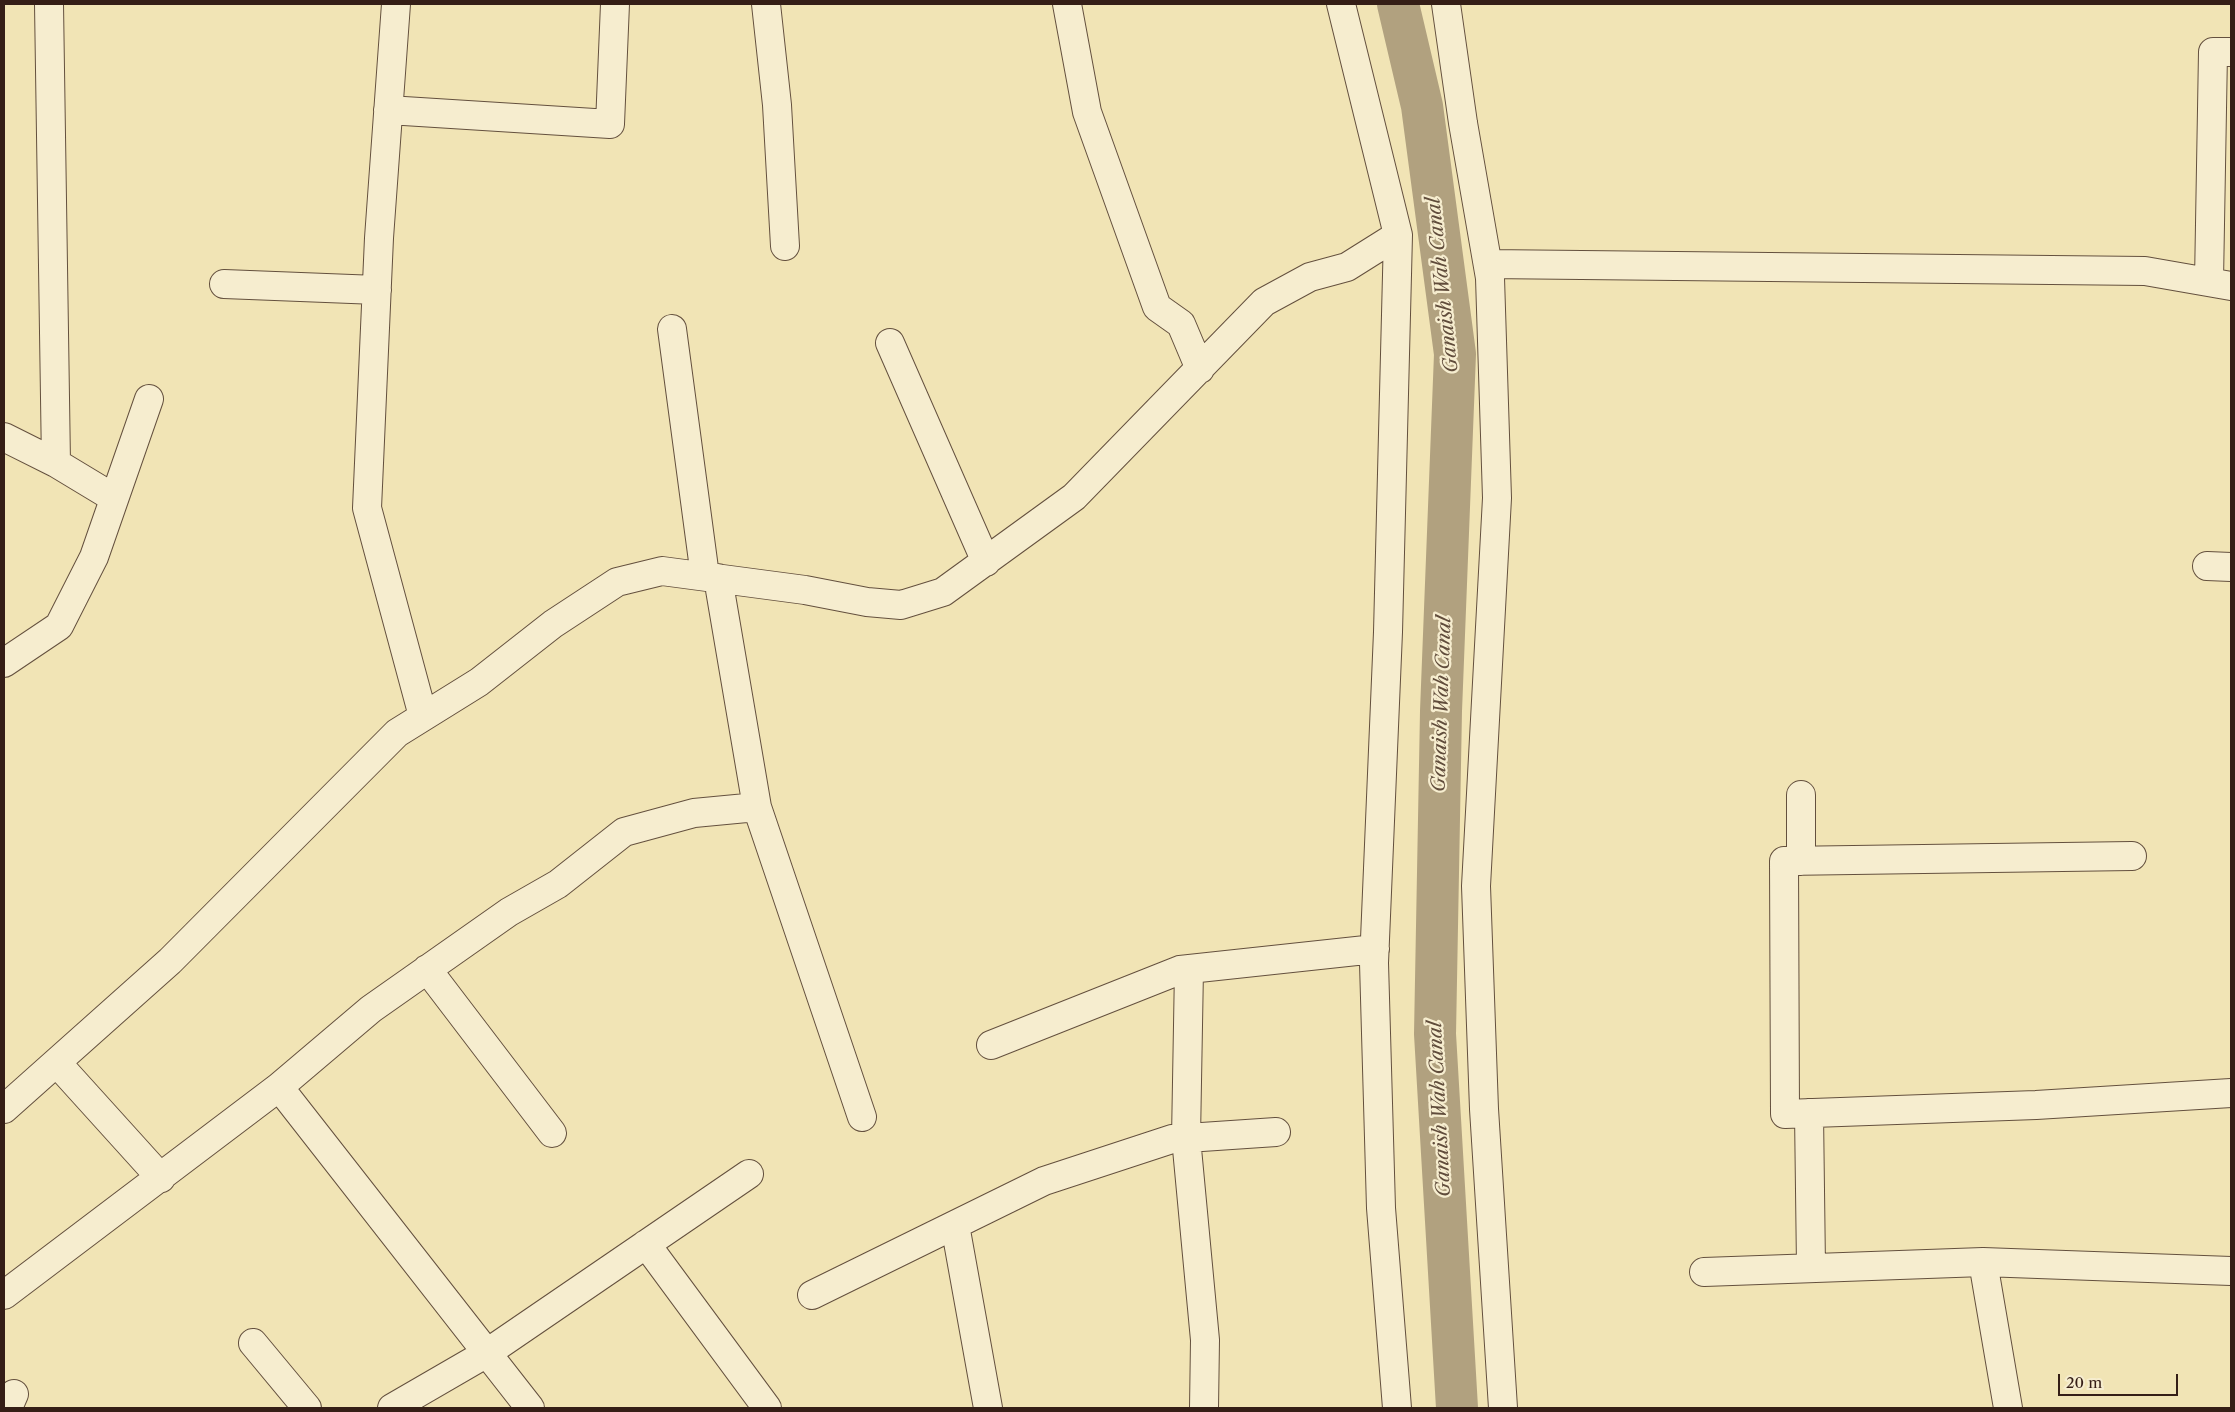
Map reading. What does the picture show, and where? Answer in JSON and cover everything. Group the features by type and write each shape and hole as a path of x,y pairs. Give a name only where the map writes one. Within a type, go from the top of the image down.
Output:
{"street":[{"path":"49,4 56,463"},
{"path":"396,4 376,290 367,508 423,716"},
{"path":"388,110 610,124 615,4"},
{"path":"766,4 777,105 785,246"},
{"path":"1067,4 1087,112 1157,308 1181,324 1200,369"},
{"path":"1342,4 1398,235 1388,632 1375,950 1381,1208 1397,1408"},
{"path":"1446,4 1463,123 1488,264 1497,498 1476,886 1484,1109 1503,1408"},
{"path":"1488,264 2144,271 2220,284 2213,52 2231,52"},
{"path":"4,1109 170,961 396,733 479,682 553,624 617,582 662,571 712,577 868,602 901,605 943,592 1074,497 1264,302 1310,277 1347,267 1398,235"},
{"path":"224,284 376,290"},
{"path":"672,329 712,577 757,806 862,1117"},
{"path":"890,343 986,562"},
{"path":"4,663 59,626 94,557 149,399"},
{"path":"4,437 56,463 114,498"},
{"path":"1801,795 1801,860"},
{"path":"4,1295 279,1087 370,1009 509,912 558,884 624,832 694,814 757,806"},
{"path":"2132,856 1784,861 1784,1114 2036,1105 2231,1093"},
{"path":"991,1045 1180,970 1375,950"},
{"path":"427,969 552,1133"},
{"path":"1189,969 1186,1138 1205,1340 1204,1408"},
{"path":"57,1063 161,1178"},
{"path":"279,1087 530,1408"},
{"path":"1808,1113 1811,1267"},
{"path":"812,1294 1044,1181 1172,1139 1276,1132"},
{"path":"392,1408 487,1353 748,1174"},
{"path":"955,1225 988,1408"},
{"path":"646,1244 767,1408"},
{"path":"1983,1262 2008,1408"},
{"path":"1704,1272 1983,1262 2231,1271"},
{"path":"253,1343 307,1408"}],"waterway":[{"name":"Ganaish Wah Canal","path":"1398,4 1422,106 1455,354 1441,711 1435,1034 1457,1408"}]}
